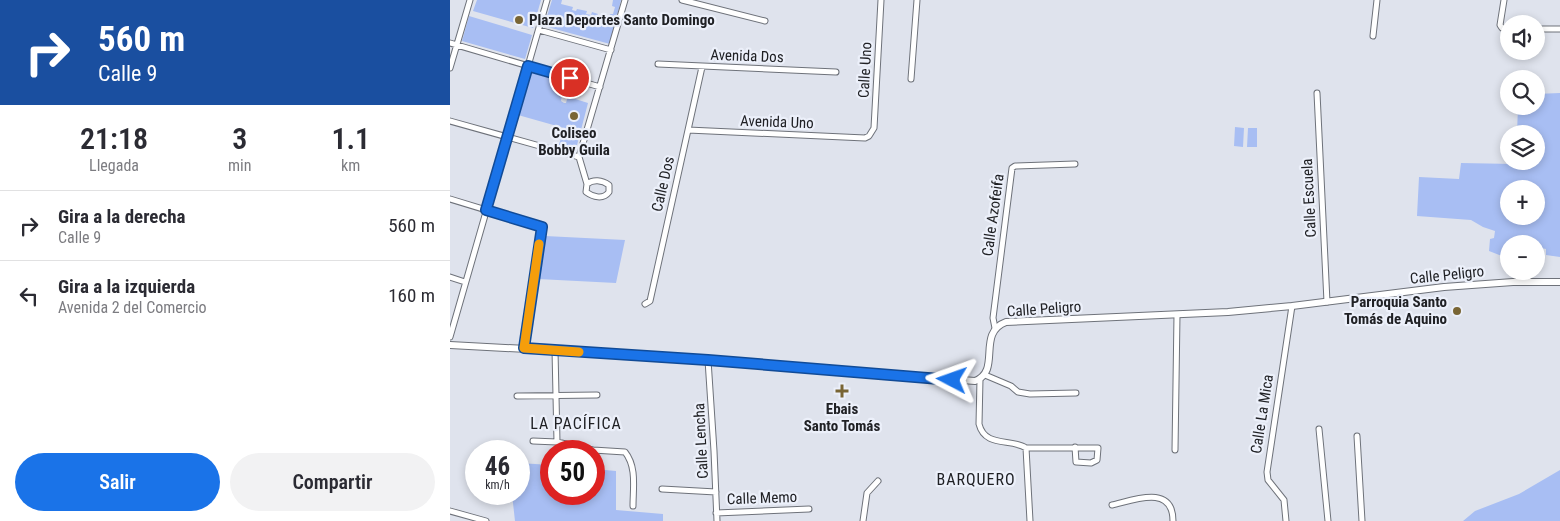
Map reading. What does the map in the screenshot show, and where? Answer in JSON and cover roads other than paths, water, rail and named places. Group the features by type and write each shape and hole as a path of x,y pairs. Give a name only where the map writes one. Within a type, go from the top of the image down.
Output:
{"main road":[{"name":"Calle Peligro","path":"982,377 988,363 991,339 995,328 1006,322 1177,314 1292,306 1460,286 1513,282 1560,282"},
{"path":"450,344 708,360 966,382 982,377"}],"street":[{"path":"450,68 470,0"},
{"path":"450,337 547,0"},
{"path":"587,184 595,181 605,182 610,188 609,192 604,196 598,197 586,192 587,184 580,156 625,0"},
{"path":"682,0 765,21"},
{"path":"708,6 709,0"},
{"name":"Calle Uno","path":"865,138 869,136 874,128 881,0"},
{"path":"911,79 916,0"},
{"path":"1373,36 1377,0"},
{"path":"1502,15 1504,0"},
{"path":"1545,29 1560,29"},
{"path":"539,30 611,50"},
{"path":"450,42 600,87"},
{"name":"Avenida Dos","path":"658,64 836,72"},
{"name":"Calle Dos","path":"645,304 650,301 702,67"},
{"name":"Calle Escuela","path":"1317,92 1326,302"},
{"path":"450,121 507,138 580,156"},
{"name":"Avenida Uno","path":"688,130 865,138"},
{"name":"Calle Azofeifa","path":"995,328 993,318 1012,168 1015,166 1075,164"},
{"path":"450,200 542,227 524,348"},
{"path":"450,277 465,282"},
{"name":"Calle La Mica","path":"1286,521 1284,500 1268,480 1266,472 1292,306"},
{"path":"1175,450 1177,314"},
{"path":"555,350 556,440"},
{"name":"Calle Lencha","path":"708,360 717,521"},
{"path":"1075,448 1076,462 1091,463 1097,460 1098,448 1075,448 1026,448 990,439 980,431 979,424 982,377 1011,386 1018,392 1030,394 1076,393"},
{"path":"517,396 597,395"},
{"path":"1319,429 1328,521"},
{"path":"1356,436 1362,521"},
{"path":"533,441 540,441"},
{"path":"1026,448 1030,521"},
{"path":"605,451 625,452 631,460 633,469 632,506"},
{"path":"863,521 867,493 878,480"},
{"path":"662,489 716,492"},
{"path":"1112,505 1150,497 1158,498 1167,502 1172,509 1172,521"},
{"name":"Calle Memo","path":"716,513 809,509"},
{"path":"450,511 486,521"}],"place":[{"name":"Plaza Deportes Santo Domingo","path":"519,20"},
{"name":"Coliseo Bobby Guila","path":"574,116"},
{"name":"Parroquia Santo Tomás de Aquino","path":"1457,311"},
{"name":"Ebais Santo Tomás","path":"842,391"}],"district":[{"name":"LA PACÍFICA","path":"576,423"},
{"name":"BARQUERO","path":"976,479"}]}
